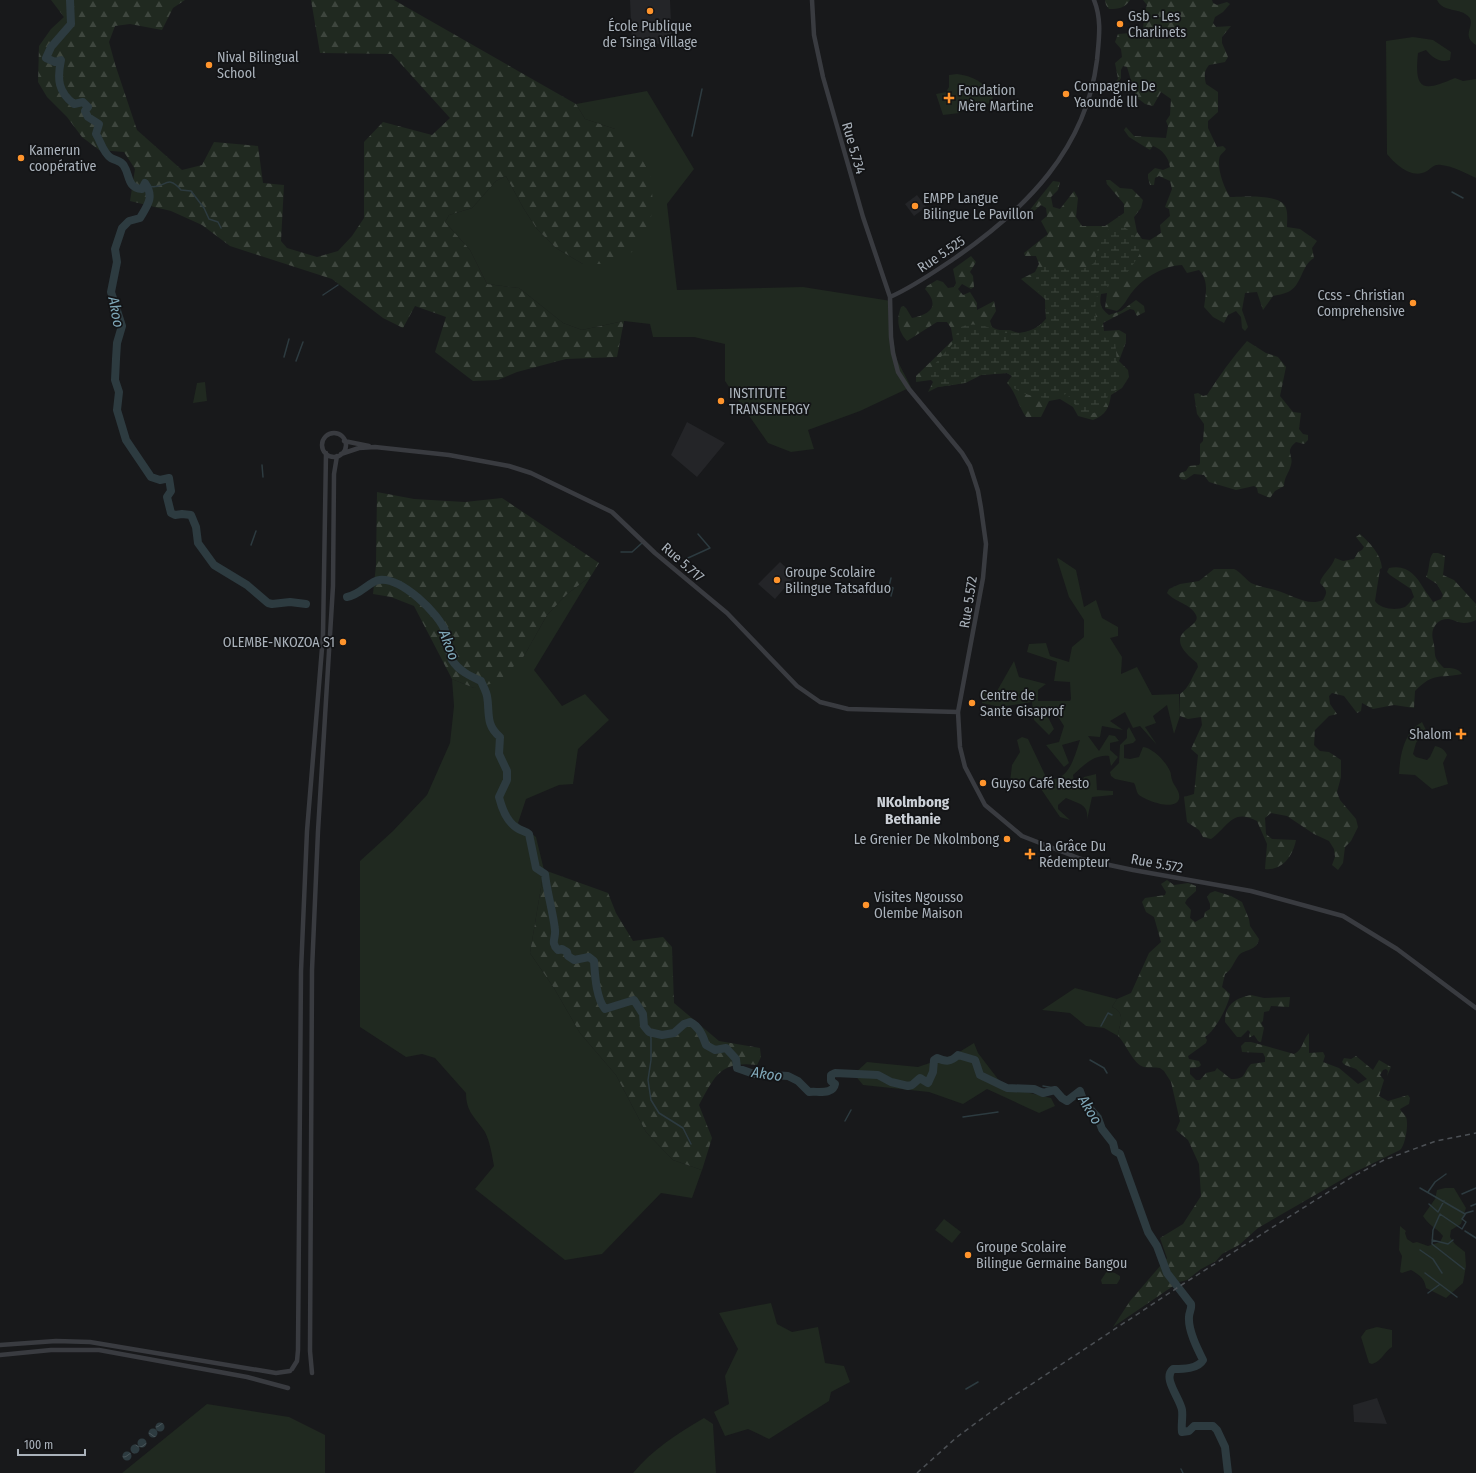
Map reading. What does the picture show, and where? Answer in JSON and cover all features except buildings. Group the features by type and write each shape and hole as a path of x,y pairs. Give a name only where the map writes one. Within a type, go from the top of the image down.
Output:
{"street":[{"name":"Rue 5.734","path":"812,0 814,35 823,77 862,217 890,297"},
{"name":"Rue 5.525","path":"890,297 910,288 1002,223 1033,193 1064,152 1084,115 1094,78 1100,21 1094,0"},
{"name":"Rue 5.572","path":"890,297 891,337 898,372 909,389 962,453 974,478 981,508 986,540 985,558 980,599 958,712 960,747 965,767 985,805 1022,836 1092,862 1244,890 1343,916 1397,949 1476,1008"},
{"path":"0,1345 56,1341 90,1342 276,1373 291,1370 297,1362 301,971 307,831 323,636 326,453 322,448 322,442 329,434 338,434 344,441 345,448 339,455 334,474 333,586 318,831 312,970 310,1351 312,1373"},
{"name":"Rue 5.717","path":"344,441 375,447 450,455 509,466 542,477 612,512 655,553 727,613 797,686 820,702 848,709 958,712"},
{"name":"Rue 5.717","path":"339,455 359,448 375,447"},
{"path":"326,453 339,455"},
{"path":"0,1355 51,1350 99,1350 247,1377 288,1388"}],"shaded area":[{"name":"École Publique de Tsinga Village","path":"630,0 670,0 672,44 632,43"},
{"name":"EMPP Langue Bilingue Le Pavillon","path":"917,195 926,207 914,216 905,204"},
{"path":"687,422 725,443 697,477 671,455"},
{"name":"Groupe Scolaire Bilingue Tatsafduo","path":"780,562 795,576 775,599 758,584"},
{"path":"1377,1398 1387,1424 1354,1422 1353,1405"}],"green space":[{"path":"51,0 185,0 173,8 162,30 130,24 115,26 109,42 137,130 182,170 202,165 214,142 258,146 263,183 284,185 281,241 287,248 317,257 338,251 352,236 364,218 364,142 383,122 432,135 450,118 392,54 320,53 311,0 394,0 576,104 585,119 615,129 633,143 650,174 653,202 649,232 632,252 603,264 583,264 556,248 537,229 506,176 496,181 472,208 449,215 445,222 470,250 487,284 519,288 563,323 582,330 624,321 617,357 566,359 517,372 498,380 473,381 435,352 446,317 415,306 403,328 383,318 332,279 230,246 202,225 171,211 130,201 135,169 124,152 99,150 82,137 67,117 47,97 38,82 39,46 51,29 64,17"},
{"path":"1105,0 1130,0 1121,8 1109,9"},
{"path":"1143,0 1212,0 1213,3 1217,5 1227,2 1230,4 1223,12 1215,17 1213,23 1216,27 1231,26 1222,37 1222,43 1228,57 1225,62 1209,65 1205,71 1206,84 1218,92 1218,112 1208,121 1208,128 1217,147 1223,146 1226,149 1220,156 1219,161 1221,177 1230,197 1270,198 1283,203 1287,210 1287,227 1300,229 1317,241 1312,248 1314,258 1306,265 1293,289 1286,293 1273,296 1263,310 1257,292 1245,293 1242,310 1248,327 1245,331 1242,328 1241,317 1236,311 1228,315 1224,323 1213,317 1204,307 1206,283 1202,274 1199,270 1187,273 1182,265 1161,270 1143,281 1117,311 1105,308 1107,293 1101,294 1101,306 1109,315 1121,311 1136,300 1144,306 1145,312 1137,316 1134,310 1130,309 1103,323 1104,331 1119,330 1126,334 1126,342 1119,361 1128,370 1129,377 1122,388 1111,395 1108,407 1104,413 1093,420 1078,416 1073,407 1060,399 1049,401 1041,417 1026,417 1013,391 1007,383 1012,376 1007,373 981,375 965,383 938,387 928,392 933,382 931,380 916,382 916,376 953,340 951,328 947,322 937,322 907,341 900,329 898,321 901,307 903,306 906,308 912,318 928,312 932,305 932,300 925,289 927,286 937,280 943,282 948,288 954,287 956,283 953,269 971,256 976,262 970,272 973,276 974,287 971,289 962,284 958,289 963,295 970,292 977,303 977,310 994,301 996,311 990,321 992,327 998,330 1010,330 1017,333 1024,333 1041,324 1046,319 1045,299 1021,279 1035,272 1039,264 1036,256 1025,256 1024,253 1048,234 1041,221 1047,216 1046,208 1041,205 1033,212 1029,211 1053,181 1060,182 1058,190 1051,197 1053,207 1060,209 1074,191 1078,198 1076,217 1082,226 1105,226 1124,213 1124,204 1107,184 1106,180 1110,180 1120,188 1132,189 1143,200 1141,208 1134,217 1137,232 1142,239 1150,240 1161,233 1160,225 1170,216 1169,209 1165,207 1172,189 1170,181 1159,176 1155,178 1154,185 1150,185 1148,174 1155,168 1163,170 1170,167 1168,160 1159,149 1153,146 1150,150 1129,137 1124,130 1126,127 1134,136 1166,138 1168,126 1166,121 1170,115 1171,99 1161,92 1153,106 1145,104 1135,96 1135,87 1132,84 1127,67 1123,66 1121,70 1121,78 1115,88 1107,90 1105,87 1107,83 1115,82 1118,79 1115,63 1122,57 1121,49 1115,42 1118,34 1143,32 1144,13 1147,5"},
{"path":"1437,0 1476,0 1476,45 1469,38 1471,20 1469,17 1461,12 1443,7"},
{"path":"1413,37 1433,40 1451,52 1450,60 1446,61 1436,59 1426,50 1418,53 1418,75 1423,85 1435,85 1455,78 1463,81 1476,79 1476,178 1454,168 1441,165 1416,174 1404,170 1387,154 1386,41"},
{"path":"957,74 968,76 982,83 993,96 992,103 971,106 960,113 943,115 936,94 946,92 949,87 949,75"},
{"path":"647,91 694,169 667,204 677,290 803,287 891,301 891,329 897,360 911,387 860,411 808,430 814,449 791,452 768,443 725,381 725,344 694,337 653,337 650,324 624,321 582,330 563,323 519,288 487,284 470,250 445,222 449,215 472,208 496,181 506,176 537,229 556,248 583,264 603,264 615,129 585,119 576,104"},
{"path":"1119,224 1134,235 1139,243 1141,252 1122,280 1101,290 1097,296 1095,308 1096,322 1102,337 1115,340 1117,362 1121,380 1119,388 1108,395 1103,408 1096,412 1082,415 1067,393 1053,398 1036,397 1019,391 1007,383 1012,376 1007,373 981,375 965,383 938,387 927,373 953,343 959,328 969,325 979,325 998,331 1018,333 1031,330 1042,324 1046,319 1045,299 1035,287 1037,271 1043,267 1049,266 1071,270 1087,267 1095,262 1099,245 1105,234 1109,229"},
{"path":"1247,341 1266,353 1278,357 1286,367 1280,396 1293,412 1301,413 1299,429 1303,434 1308,435 1308,440 1304,444 1296,442 1292,445 1290,451 1292,462 1284,486 1275,491 1270,498 1258,493 1257,488 1254,486 1236,490 1209,482 1204,475 1194,474 1185,480 1181,479 1179,476 1180,473 1186,471 1189,466 1199,465 1200,463 1200,444 1203,441 1204,424 1197,414 1194,394 1198,393 1203,396 1207,395 1226,367"},
{"path":"205,382 207,401 193,403 197,383"},
{"path":"377,492 414,499 465,502 502,498 599,563 591,576 567,594 547,615 524,656 498,682 474,688 452,679 414,606 391,597 373,594 376,565"},
{"path":"1360,534 1368,541 1380,558 1382,568 1380,569 1375,601 1377,604 1384,607 1397,609 1405,607 1414,597 1411,589 1387,572 1389,568 1395,567 1406,569 1414,575 1433,602 1441,599 1443,595 1437,584 1426,577 1431,555 1433,553 1438,553 1445,556 1443,575 1454,580 1476,604 1476,620 1460,623 1449,619 1441,620 1435,625 1432,636 1437,660 1444,668 1456,669 1462,674 1433,678 1422,685 1415,691 1414,708 1394,705 1373,709 1362,703 1361,711 1357,713 1344,696 1332,693 1329,696 1330,704 1337,714 1329,716 1315,730 1314,745 1320,751 1329,752 1341,760 1341,777 1337,792 1340,800 1356,819 1358,827 1351,841 1345,847 1343,863 1338,870 1332,865 1335,857 1334,849 1329,841 1314,834 1287,816 1271,813 1265,818 1266,834 1272,839 1296,840 1295,846 1286,861 1277,868 1265,869 1267,844 1257,821 1242,816 1236,818 1231,820 1211,839 1203,837 1199,830 1187,822 1184,797 1194,794 1198,755 1191,749 1202,725 1201,717 1188,719 1180,716 1180,694 1188,685 1198,667 1197,663 1185,652 1181,644 1181,637 1196,620 1196,615 1194,611 1167,593 1169,589 1180,584 1199,581 1214,569 1234,569 1257,586 1281,592 1305,601 1317,602 1323,600 1326,595 1325,589 1320,583 1322,577 1332,565 1335,558 1343,561 1354,559 1358,552 1364,547 1356,537"},
{"path":"1058,558 1076,570 1084,607 1096,600 1102,618 1118,627 1118,636 1110,638 1122,657 1121,674 1137,667 1152,695 1179,694 1180,716 1174,734 1167,705 1153,716 1156,723 1145,727 1157,745 1140,726 1133,728 1125,712 1110,721 1123,730 1102,726 1100,737 1088,736 1099,751 1109,735 1115,736 1119,741 1110,743 1110,750 1118,757 1111,766 1109,756 1098,757 1089,761 1073,775 1075,787 1079,788 1084,777 1096,774 1097,790 1113,791 1113,795 1092,797 1087,820 1085,808 1079,803 1066,798 1058,805 1058,809 1070,820 1060,817 1035,780 1012,784 1010,782 1012,765 1020,752 1017,740 1022,737 1028,739 1047,779 1061,777 1070,767 1080,740 1062,745 1069,763 1064,767 1046,745 1059,742 1064,726 1056,713 1048,717 1054,729 1049,735 1034,720 1032,702 1000,707 982,703 983,692 997,691 1014,661 1019,677 1046,684 1038,690 1038,701 1070,701 1070,682 1054,681 1057,662 1027,652 1029,644 1046,643 1050,656 1069,662 1072,647 1084,637 1084,620 1069,597 1057,559"},
{"path":"591,576 534,670 562,706 585,694 609,720 578,749 573,784 559,785 526,799 518,823 536,837 544,870 530,953 554,988 580,1033 616,1075 646,1132 673,1160 702,1170 692,1198 661,1193 602,1254 565,1260 475,1189 494,1166 487,1136 469,1110 466,1100 466,1093 435,1058 422,1054 406,1057 360,1027 360,861 393,831 427,795 450,743 454,706 452,679 474,688 524,656 547,615 567,594"},
{"path":"1422,722 1426,730 1416,743 1413,754 1416,757 1427,760 1435,746 1442,749 1447,755 1443,763 1448,784 1432,789 1415,775 1399,774 1400,759 1407,738 1416,726"},
{"path":"1129,727 1136,740 1133,743 1124,745 1124,758 1130,759 1139,757 1143,747 1155,753 1166,764 1170,771 1172,780 1179,794 1179,799 1176,803 1166,805 1153,802 1138,794 1134,783 1115,779 1111,776 1110,772 1119,763 1120,745 1127,738 1127,730"},
{"path":"544,870 608,893 616,913 633,941 663,937 672,947 674,1003 719,1041 760,1048 761,1057 757,1065 735,1065 727,1068 715,1079 699,1105 712,1138 702,1170 673,1160 646,1132 616,1075 580,1033 554,988 530,953"},
{"path":"1167,880 1174,885 1188,883 1196,886 1196,891 1187,899 1185,903 1191,910 1190,918 1195,922 1204,917 1205,912 1210,909 1210,904 1207,897 1210,893 1215,891 1231,896 1242,902 1249,919 1250,926 1259,939 1256,946 1239,955 1225,974 1222,987 1230,994 1227,1005 1217,1024 1205,1037 1207,1040 1206,1043 1188,1056 1189,1059 1199,1061 1201,1065 1199,1067 1190,1068 1190,1074 1196,1080 1200,1080 1206,1073 1215,1071 1217,1068 1231,1079 1240,1078 1244,1075 1251,1064 1265,1062 1263,1053 1242,1052 1241,1046 1245,1042 1251,1042 1294,1054 1299,1050 1309,1033 1309,1053 1323,1052 1325,1056 1323,1062 1339,1068 1358,1084 1367,1079 1356,1069 1345,1065 1342,1062 1344,1058 1351,1059 1356,1056 1373,1070 1379,1060 1391,1067 1387,1076 1388,1071 1386,1069 1383,1070 1380,1075 1384,1080 1379,1096 1388,1101 1408,1095 1410,1098 1409,1104 1400,1109 1406,1117 1407,1129 1405,1140 1400,1150 1355,1172 1258,1228 1239,1245 1222,1254 1216,1261 1201,1269 1187,1280 1179,1282 1113,1327 1130,1301 1167,1258 1160,1238 1183,1224 1201,1196 1199,1164 1188,1140 1176,1130 1180,1121 1171,1082 1164,1071 1160,1068 1144,1067 1133,1058 1118,1036 1121,1016 1117,1010 1112,1007 1117,999 1131,993 1149,953 1161,942 1154,917 1146,912 1142,902 1145,898 1165,895 1166,892 1161,884"},
{"path":"1075,988 1117,999 1112,1007 1120,1013 1121,1016 1118,1036 1104,1028 1086,1026 1070,1013 1042,1010"},
{"path":"1251,995 1264,998 1290,997 1289,1007 1271,1006 1269,1011 1264,1012 1263,1021 1261,1023 1264,1028 1261,1042 1258,1041 1254,1035 1249,1038 1250,1032 1248,1030 1241,1037 1237,1037 1225,1022 1229,1006 1236,1000"},
{"path":"974,1043 978,1053 1004,1087 1051,1098 1055,1106 1039,1113 987,1089 963,1104 929,1092 863,1085 854,1074 867,1062 918,1067 956,1054"},
{"path":"1454,1188 1466,1208 1461,1224 1451,1230 1450,1237 1455,1244 1465,1252 1466,1266 1463,1283 1446,1298 1426,1288 1422,1278 1411,1270 1402,1273 1400,1272 1402,1256 1399,1250 1400,1226 1406,1231 1405,1233 1407,1239 1413,1243 1417,1242 1428,1246 1440,1242 1443,1236 1427,1222 1423,1216 1435,1199 1437,1190"},
{"path":"944,1219 961,1232 952,1243 935,1230"},
{"path":"1107,1271 1120,1276 1117,1284 1102,1284 1101,1280"},
{"path":"771,1303 777,1324 792,1332 818,1327 825,1363 844,1366 850,1382 831,1392 829,1401 769,1439 748,1429 725,1436 714,1412 729,1404 725,1376 738,1349 719,1313"},
{"path":"1377,1327 1392,1330 1392,1347 1378,1361 1372,1364 1369,1363 1361,1337 1366,1330"},
{"path":"207,1404 289,1417 325,1435 325,1473 122,1473"},
{"path":"704,1418 713,1424 716,1473 633,1473 648,1457 666,1442"}],"water":[{"path":"160,1422 165,1427 160,1432 155,1427"},
{"path":"153,1428 158,1433 153,1438 148,1433"},
{"path":"142,1438 147,1443 142,1448 137,1443"},
{"path":"135,1444 140,1449 135,1454 130,1449"},
{"path":"127,1451 132,1456 127,1461 122,1456"}],"waterway":[{"name":"Akoo","path":"70,0 71,24 51,47 46,58 55,62 61,60 59,79 65,95 74,104 83,102 88,107 85,111 88,117 99,124 96,134 108,156 123,164 131,184 142,189 145,183 150,197 140,218 129,221 122,228 115,249 117,262 111,292 122,326 117,343 115,380 119,392 117,410 126,440 151,477 160,480 169,478 171,491 167,497 171,513 175,515 191,515 196,527 198,543 214,565 247,585 268,603 290,602 306,604"},
{"path":"692,136 702,89"},
{"path":"148,186 154,187 172,182 181,190 191,191 204,208 209,219 218,222 221,228"},
{"path":"1452,192 1463,198"},
{"path":"323,295 338,285"},
{"path":"284,357 289,339"},
{"path":"296,361 303,342"},
{"path":"262,465 263,477"},
{"path":"251,545 256,531"},
{"path":"688,558 710,548 698,534"},
{"path":"621,552 632,552 642,543"},
{"path":"891,578 889,586 893,588 891,596"},
{"name":"Akoo","path":"347,597 356,594 379,580 398,584 408,590 428,607 442,625 447,636 451,657 455,664 465,673 481,681 487,696 490,723 492,728 500,737 499,754 507,771 507,780 499,797 505,815 510,822 529,834 536,868 545,874 554,923 554,945 558,950 562,949 567,952 568,956 574,960 589,957 594,961 598,993 605,1009 634,1000 643,1014 644,1026 649,1032 662,1035 674,1033 684,1024 690,1022 698,1029 706,1045 715,1050 726,1048 736,1059 737,1068 754,1074 788,1076 798,1081 809,1092 825,1092 831,1090 835,1084 831,1081 831,1075 835,1073 878,1075 891,1082 908,1086 912,1085 920,1078 928,1083 933,1072 934,1060 937,1058 948,1061 958,1055 975,1060 980,1075 1007,1088 1034,1089 1043,1093 1055,1090 1067,1101 1080,1091 1084,1102 1098,1118 1102,1129 1113,1143 1115,1151 1120,1154 1148,1232 1157,1246 1167,1273 1191,1304 1189,1317 1190,1328 1193,1339 1203,1360 1194,1367 1186,1369 1173,1369 1169,1378 1181,1405 1182,1432 1189,1431 1194,1426 1213,1426 1217,1430 1225,1447 1228,1473"},
{"path":"1101,1026 1108,1013 1112,1015"},
{"path":"649,1032 651,1038 651,1060 648,1080 651,1100 659,1113 683,1128 691,1144"},
{"path":"1090,1060 1104,1068 1107,1073"},
{"path":"1043,1086 1054,1088 1055,1090"},
{"path":"845,1121 851,1110"},
{"path":"963,1117 998,1112"},
{"path":"1428,1192 1435,1182 1446,1174"},
{"path":"1420,1188 1465,1214"},
{"path":"1462,1194 1476,1188"},
{"path":"1429,1204 1438,1212 1444,1201"},
{"path":"1471,1206 1476,1204"},
{"path":"1464,1269 1432,1244 1433,1230 1440,1214 1462,1229 1466,1222 1462,1219 1466,1213 1473,1211"},
{"path":"1465,1231 1476,1238"},
{"path":"1432,1240 1448,1244 1453,1240"},
{"path":"1420,1250 1433,1259 1442,1273"},
{"path":"1425,1273 1457,1297"},
{"path":"1428,1293 1439,1285"},
{"path":"966,1389 978,1382"},
{"path":"1181,1469 1183,1473"}],"railway":[{"path":"917,1473 957,1437 1003,1403 1183,1284 1352,1177 1384,1160 1436,1141 1476,1133"}],"place":[{"name":"École Publique de Tsinga Village","path":"650,11"},
{"name":"Gsb - Les Charlinets","path":"1120,24"},
{"name":"Nival Bilingual School","path":"209,65"},
{"name":"Compagnie De Yaoundé lll","path":"1066,94"},
{"name":"Fondation Mère Martine","path":"949,98"},
{"name":"Kamerun coopérative","path":"21,158"},
{"name":"EMPP Langue Bilingue Le Pavillon","path":"915,206"},
{"name":"Ccss - Christian Comprehensive","path":"1413,303"},
{"name":"INSTITUTE TRANSENERGY","path":"721,401"},
{"name":"Groupe Scolaire Bilingue Tatsafduo","path":"777,580"},
{"name":"OLEMBE-NKOZOA S1","path":"343,642"},
{"name":"Centre de Sante Gisaprof","path":"972,703"},
{"name":"Shalom","path":"1461,734"},
{"name":"Guyso Café Resto","path":"983,783"},
{"name":"Le Grenier De Nkolmbong","path":"1007,839"},
{"name":"La Grâce Du Rédempteur","path":"1030,854"},
{"name":"Visites Ngousso Olembe Maison","path":"866,905"},
{"name":"Groupe Scolaire Bilingue Germaine Bangou","path":"968,1255"}],"district":[{"name":"NKolmbong Bethanie","path":"913,810"}]}
